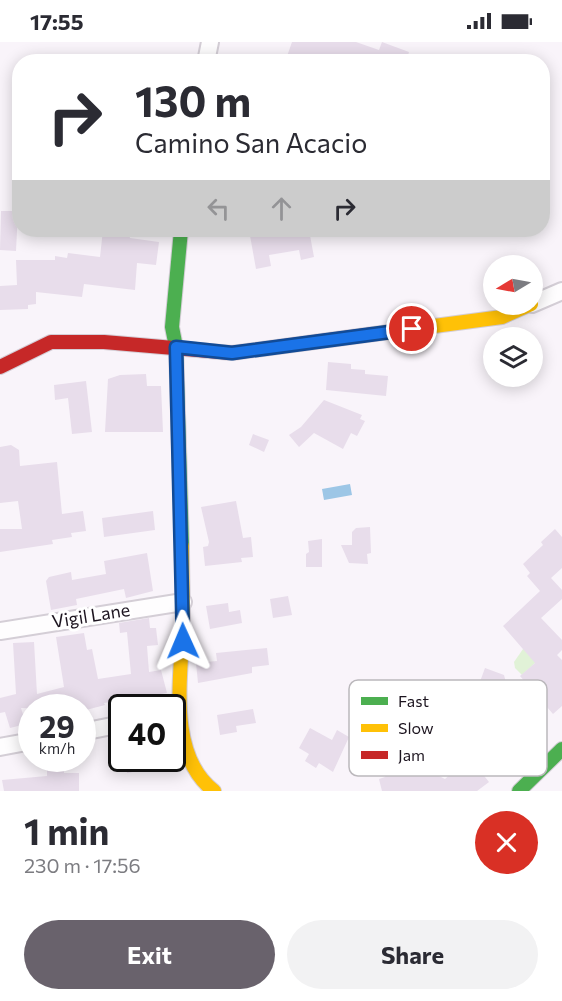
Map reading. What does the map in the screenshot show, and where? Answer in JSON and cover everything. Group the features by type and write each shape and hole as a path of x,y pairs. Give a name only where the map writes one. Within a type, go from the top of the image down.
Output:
{"street":[{"path":"178,694 183,602 176,347 172,327 180,237"},
{"path":"543,299 562,291"},
{"path":"0,367 51,342 104,342 232,353 507,315"},
{"name":"Vigil Lane","path":"0,631 183,602"},
{"path":"0,747 18,744"},
{"path":"186,746 193,766 206,786 214,791"},
{"path":"547,763 562,748"},
{"path":"519,791 534,776"}],"green space":[{"path":"523,649 546,653 522,675 515,668 514,662"}],"water":[{"path":"350,484 352,495 324,500 322,489"}],"building":[{"path":"292,42 356,42 379,50 382,42 409,52 408,54 288,54"},
{"path":"1,211 12,211 12,237 17,237 16,251 0,250"},
{"path":"102,237 130,237 159,242 156,265 137,263 135,290 84,284 82,297 36,292 36,304 28,305 28,309 0,310 0,286 17,285 16,260 55,260 55,256 67,258 68,253 100,257"},
{"path":"250,237 310,237 314,257 301,260 299,250 269,255 271,266 256,269"},
{"path":"328,362 351,364 351,369 365,370 365,374 388,376 386,396 326,390"},
{"path":"146,374 147,386 161,386 163,432 105,432 108,379 120,375"},
{"path":"86,381 92,432 72,434 68,398 55,400 54,385"},
{"path":"324,400 362,415 360,419 365,421 357,436 351,433 343,449 314,433 299,447 289,435 301,427"},
{"path":"253,434 269,440 264,452 249,445"},
{"path":"11,445 19,450 20,466 57,462 62,514 83,511 86,531 71,533 72,537 52,540 53,544 0,552 0,529 22,529 18,501 0,503 0,447"},
{"path":"236,501 243,538 251,537 253,557 241,558 242,562 205,566 203,547 208,546 209,542 201,507"},
{"path":"153,511 155,530 104,537 102,518"},
{"path":"370,527 371,553 367,554 368,564 349,563 341,545 352,545 352,532 356,528"},
{"path":"555,529 562,537 562,568 551,578 562,590 562,599 541,618 562,640 562,650 557,655 562,660 562,706 553,714 547,707 547,680 523,680 520,676 535,663 503,626 540,591 527,576 530,573 523,564 543,545 541,542"},
{"path":"322,539 322,567 306,567 306,554 309,552 308,541"},
{"path":"147,553 153,591 126,598 124,589 76,599 77,605 51,610 46,581 49,577 71,572 72,580 106,574 104,561"},
{"path":"288,596 292,615 273,618 270,599"},
{"path":"228,603 229,612 240,610 242,623 210,629 206,606"},
{"path":"149,618 150,628 156,628 158,645 147,646 149,672 161,670 167,693 108,694 108,702 96,707 96,694 37,694 64,687 56,637 84,633 87,650 92,649 98,679 131,674 127,632 120,633 119,623"},
{"path":"34,642 37,694 18,694 18,726 10,728 5,712 0,713 0,698 16,694 13,643"},
{"path":"267,648 269,665 252,667 252,673 198,683 196,663 217,661 216,653"},
{"path":"485,668 504,675 505,680 481,680"},
{"path":"253,709 256,723 236,726 237,732 220,735 217,715"},
{"path":"310,728 332,740 337,730 349,737 333,772 319,763 316,768 305,761 309,754 299,748"},
{"path":"47,772 79,773 79,791 4,791 2,780 47,776"},
{"path":"386,776 439,776 445,779 448,776 484,776 489,782 477,791 382,791 379,779"}],"traffic: fast":[{"path":"180,237 172,327 176,347 182,546"},
{"path":"547,764 562,749"},
{"path":"519,791 534,776"}],"traffic: slow":[{"path":"374,334 506,315"},
{"path":"182,546 183,625 180,714 189,757 199,776 214,791"}],"traffic: jam":[{"path":"0,367 51,342 104,342 232,353 374,334"}],"route":[{"path":"183,641 176,347 232,353 412,329"}]}
